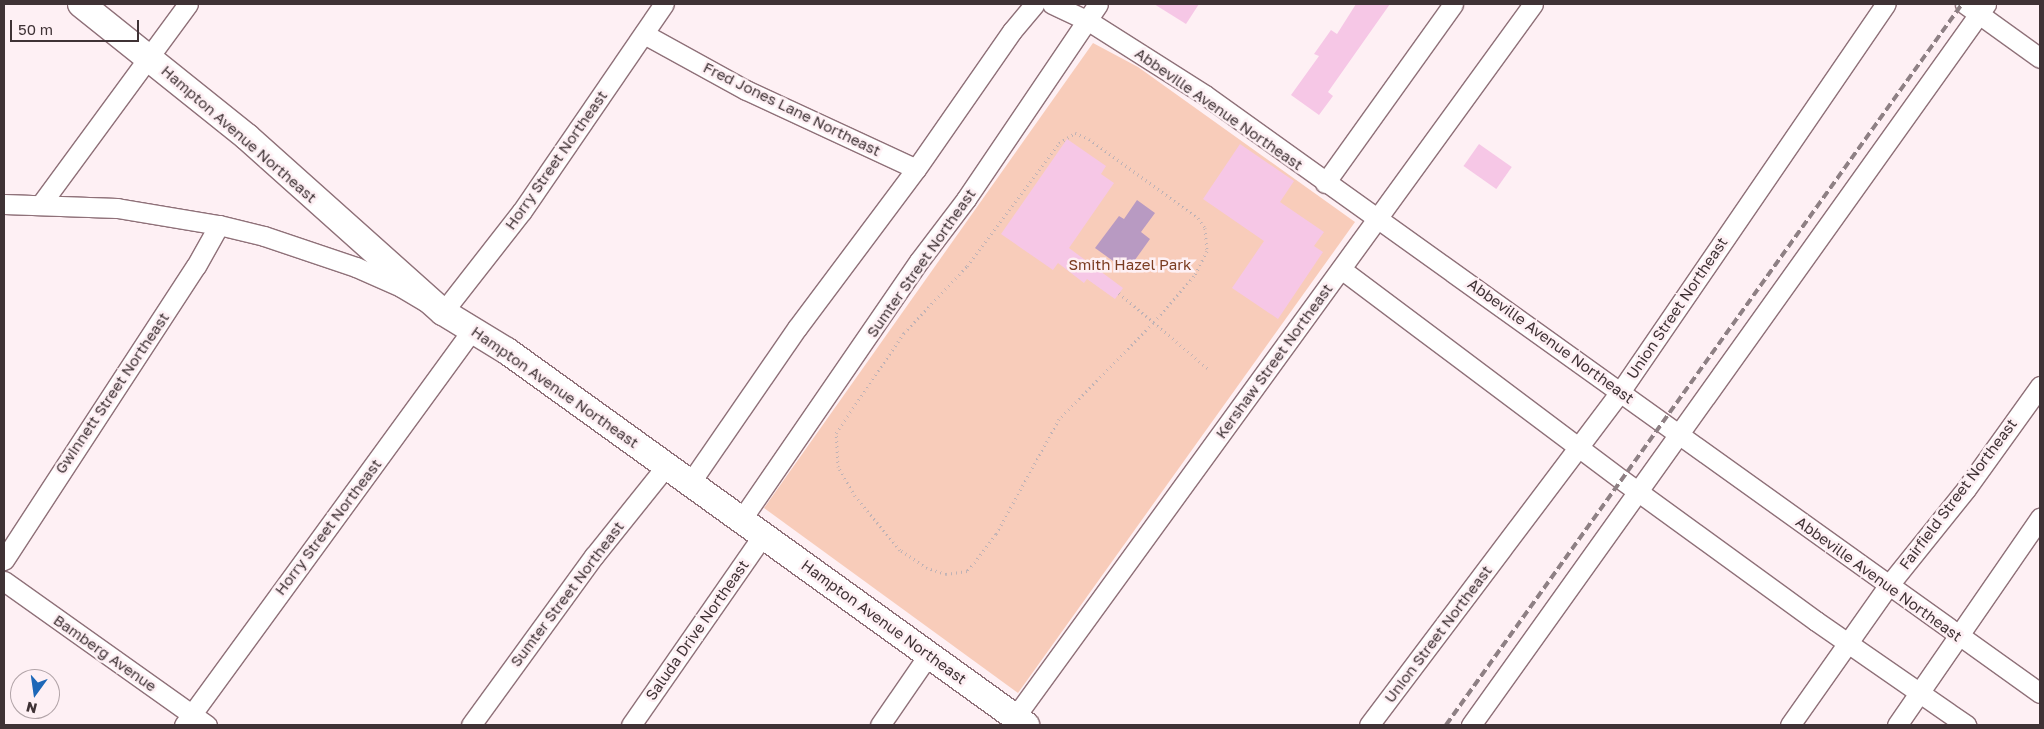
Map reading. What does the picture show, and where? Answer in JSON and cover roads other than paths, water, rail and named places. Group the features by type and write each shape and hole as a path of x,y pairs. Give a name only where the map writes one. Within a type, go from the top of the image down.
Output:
{"street":[{"name":"Hampton Avenue Northeast","path":"81,4 150,57 247,137 443,312 473,329 1021,721"},
{"path":"41,204 188,4"},
{"name":"Horry Street Northeast","path":"443,312 522,211 664,4"},
{"path":"690,483 797,328 916,169 1012,31 1035,4"},
{"name":"Abbeville Avenue Northeast","path":"1052,4 1088,20 1205,94 1325,183 1376,219 1416,244 1677,435 2040,693"},
{"name":"Sumter Street Northeast","path":"741,520 1098,4"},
{"path":"1325,183 1453,4"},
{"name":"Kershaw Street Northeast","path":"1021,721 1376,219 1533,4"},
{"name":"Union Street Northeast","path":"1369,725 1620,392 1886,4"},
{"path":"1471,725 1638,491 1977,7 2040,58"},
{"name":"Fred Jones Lane Northeast","path":"644,34 746,90 916,169"},
{"path":"4,204 117,208 219,225 264,236 356,267 401,287 443,312"},
{"name":"Gwinnett Street Northeast","path":"4,560 196,266 219,225"},
{"path":"1341,269 1638,491 1847,642 1966,725"},
{"name":"Horry Street Northeast","path":"194,722 473,329"},
{"name":"Fairfield Street Northeast","path":"1790,725 1888,586 1966,489 2040,386"},
{"name":"Sumter Street Northeast","path":"472,725 594,556 666,466"},
{"path":"1897,725 2040,518"},
{"name":"Saluda Drive Northeast","path":"631,725 763,535"},
{"name":"Bamberg Avenue","path":"4,581 194,722"},
{"path":"880,725 929,654"}],"railway":[{"path":"1446,725 1962,4"}],"park label":[{"name":"Smith Hazel Park","path":"1130,265"}]}
